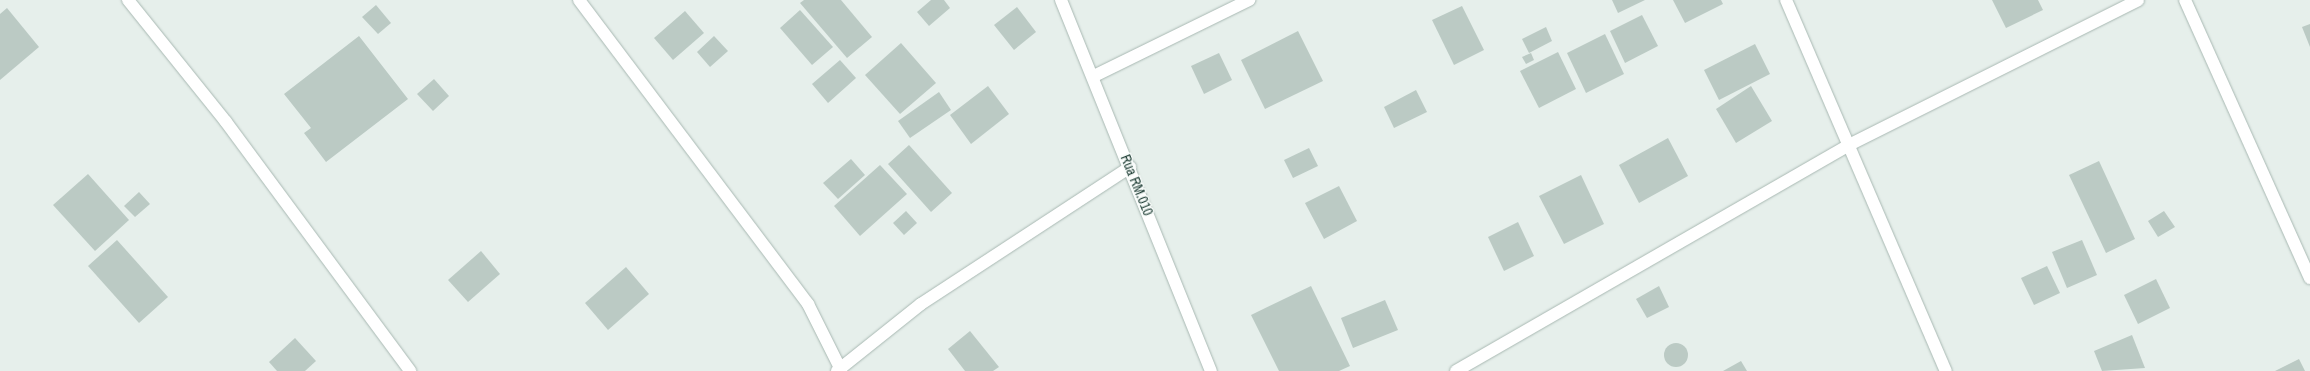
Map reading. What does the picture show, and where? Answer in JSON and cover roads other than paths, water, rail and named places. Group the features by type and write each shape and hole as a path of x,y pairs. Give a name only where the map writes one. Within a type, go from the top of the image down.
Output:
{"street":[{"path":"128,0 226,122 410,371"},
{"path":"579,0 808,304 838,370 920,304 1130,167"},
{"name":"Rua RM.010","path":"1061,0 1094,76 1211,371"},
{"path":"1094,76 1249,0"},
{"path":"1786,0 1851,144 1946,371"},
{"path":"1456,371 1851,144 2138,0"},
{"path":"2185,0 2310,278"}]}
